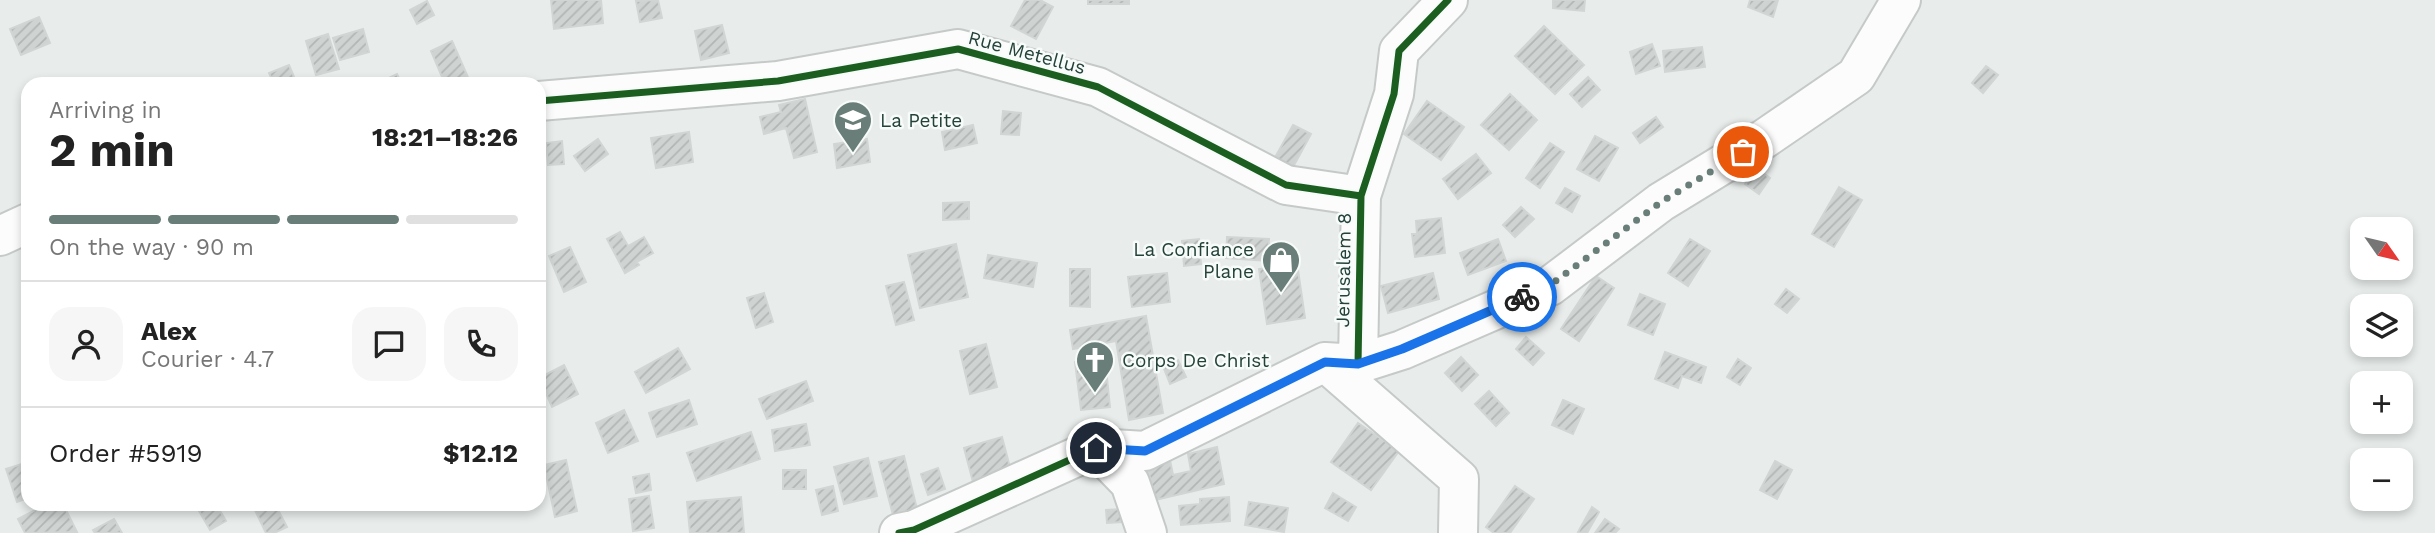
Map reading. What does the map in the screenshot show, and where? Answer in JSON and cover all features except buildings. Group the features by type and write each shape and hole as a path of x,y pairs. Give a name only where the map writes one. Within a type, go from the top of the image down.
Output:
{"street":[{"name":"Jerusalem 8","path":"1341,363 1360,195 1394,94 1399,51 1448,0"},
{"path":"899,533 914,530 1096,448 1145,451 1341,363 1402,349 1549,286 1661,202 1764,139 1856,76 1901,0"},
{"name":"Rue Metellus","path":"546,100 778,81 958,49 1098,87 1286,185 1360,195"},
{"path":"1341,363 1459,479 1458,533"},
{"path":"1096,448 1130,483 1147,533"}],"cycle path":[{"path":"899,533 914,530 1096,448 1145,451 1325,362 1358,364 1361,196 1394,94 1399,51 1448,0"},
{"path":"546,100 778,81 958,49 1098,87 1286,185 1361,196"}],"way so far":[{"path":"1522,297 1549,286 1661,202 1743,152"}],"place":[{"name":"La Petite","path":"853,154"},
{"name":"La Confiance Plane","path":"1281,294"},
{"name":"Corps De Christ","path":"1095,394"}],"route":[{"path":"1096,448 1145,451 1325,362 1358,364 1402,349 1522,297"}]}
